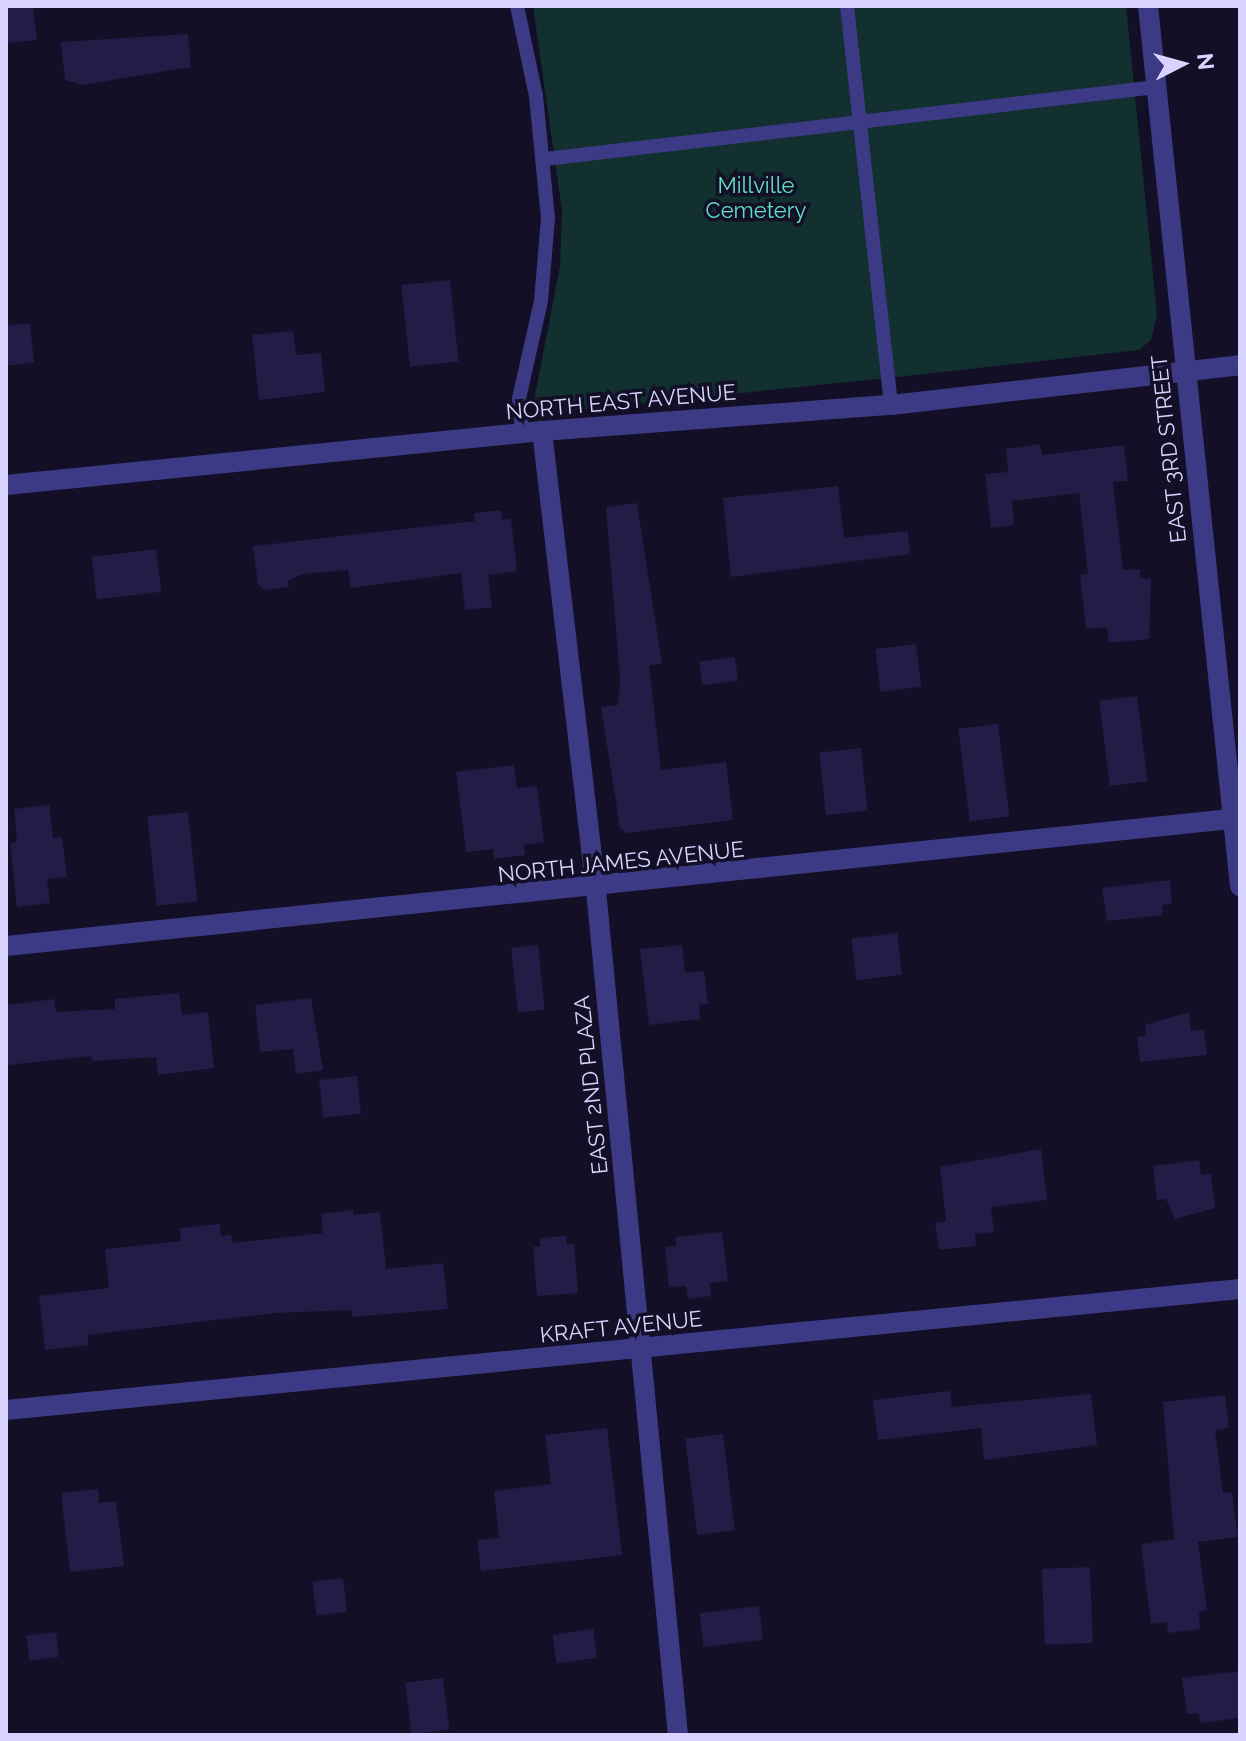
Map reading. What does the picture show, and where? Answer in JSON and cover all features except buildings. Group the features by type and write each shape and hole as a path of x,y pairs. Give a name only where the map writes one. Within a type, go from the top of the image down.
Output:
{"street":[{"name":"EAST 3RD STREET","path":"1148,6 1184,372 1236,819 1240,886"},
{"name":"NORTH EAST AVENUE","path":"6,485 532,432 891,405 1240,365"},
{"name":"EAST 2ND PLAZA","path":"532,432 596,890 678,1735"},
{"name":"NORTH JAMES AVENUE","path":"6,946 596,890 1236,819"},
{"name":"KRAFT AVENUE","path":"6,1410 1240,1289"}],"lane":[{"name":"EAST 2ND PLAZA","path":"517,6 545,159 548,218 541,301 519,399 532,432"},
{"path":"847,6 891,405"},
{"path":"545,159 1156,87"}],"green space":[{"name":"Millville Cemetery","path":"533,6 1126,6 1157,315 1151,340 1139,350 906,376 567,411 540,407 534,401 560,266 562,210"}]}
